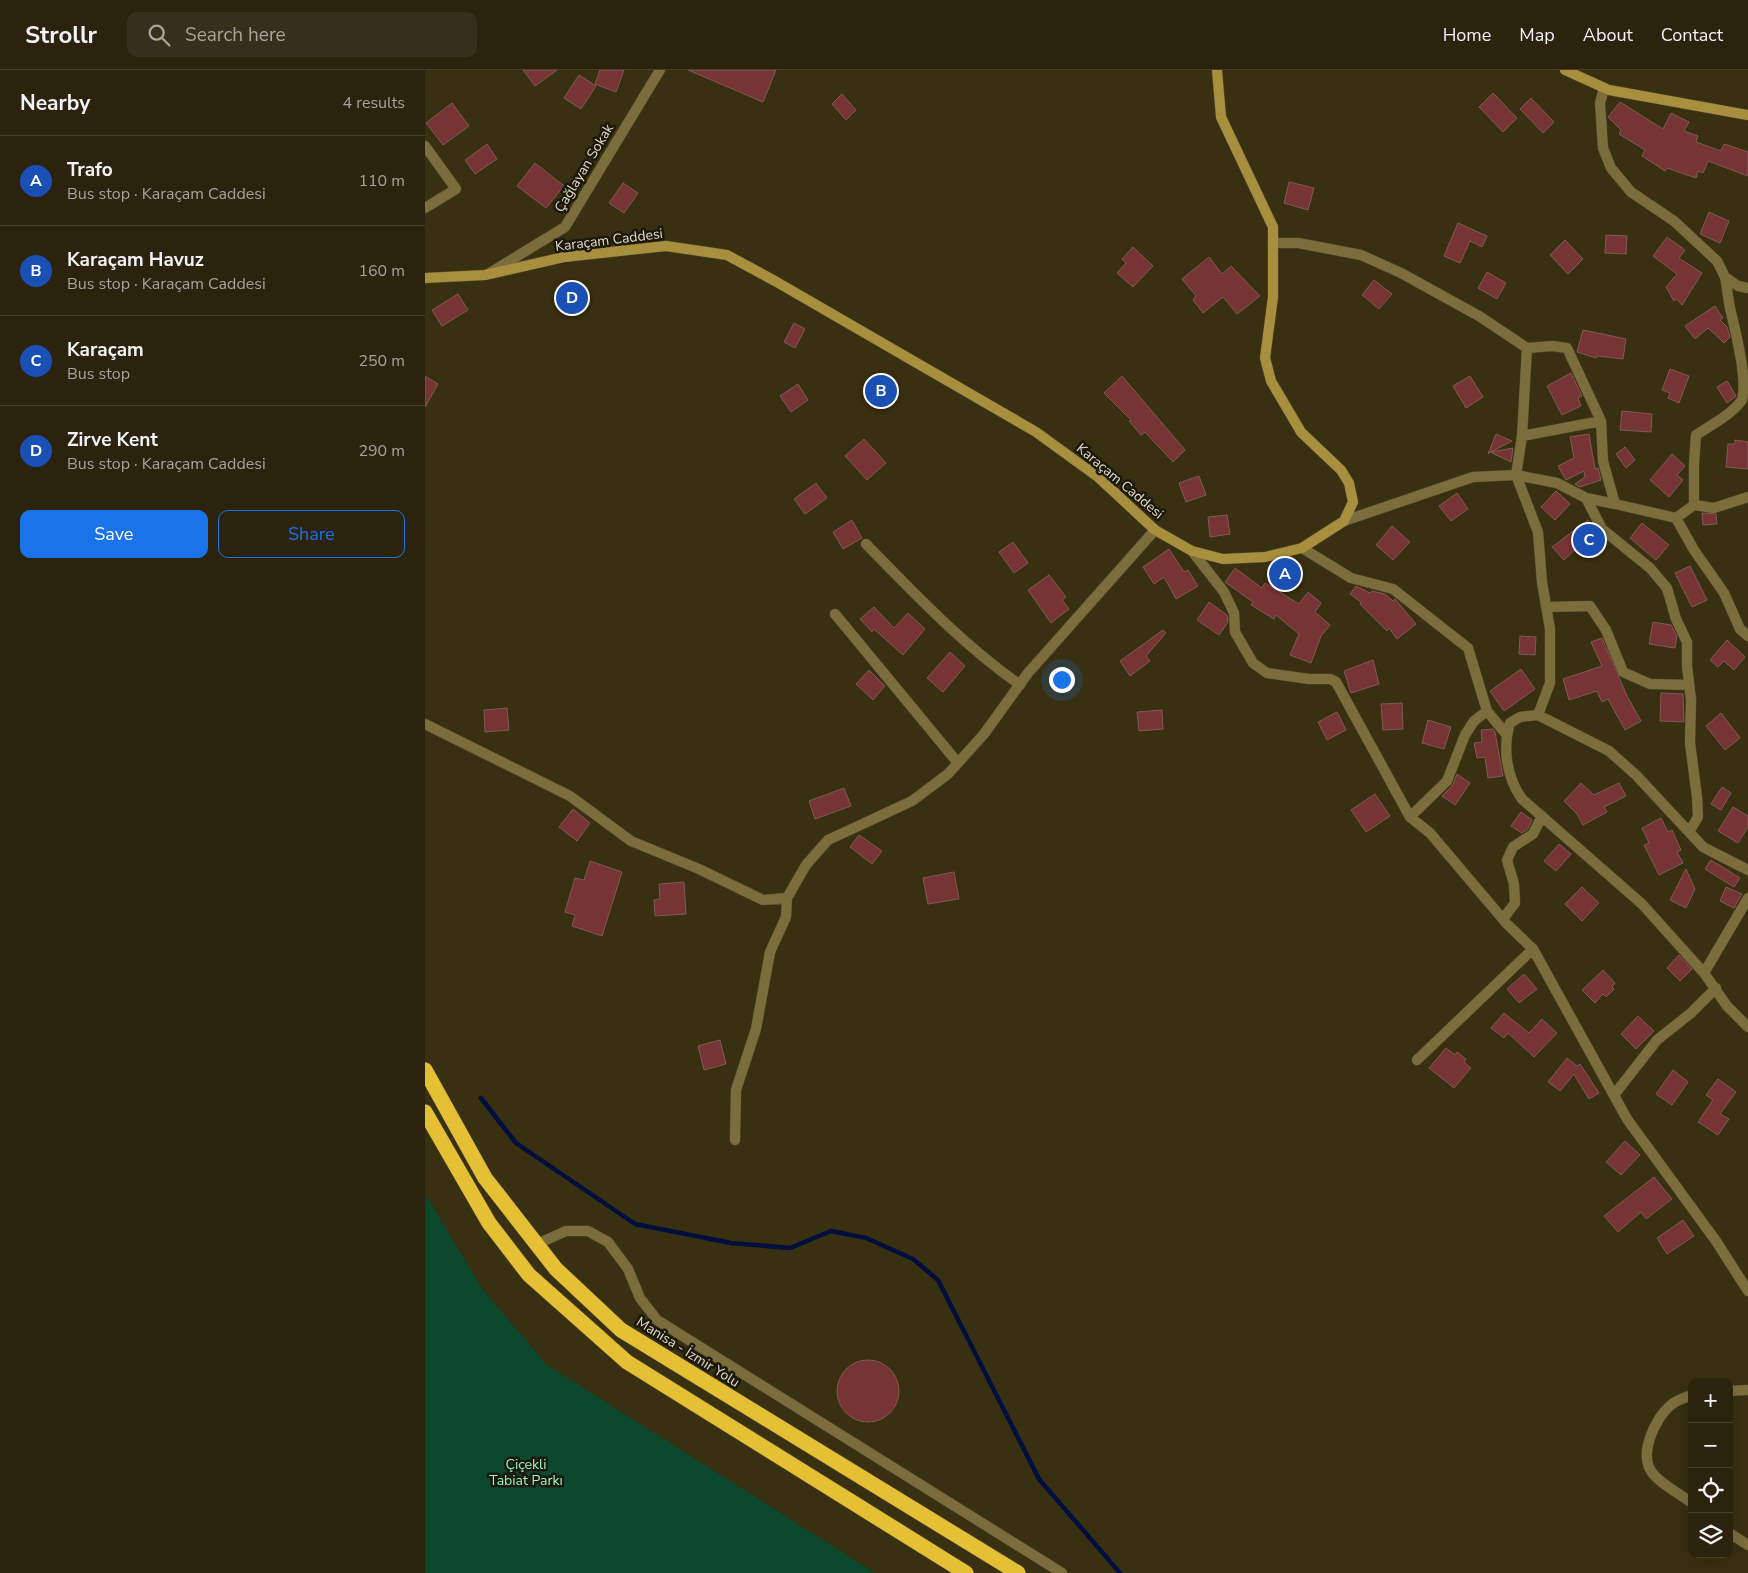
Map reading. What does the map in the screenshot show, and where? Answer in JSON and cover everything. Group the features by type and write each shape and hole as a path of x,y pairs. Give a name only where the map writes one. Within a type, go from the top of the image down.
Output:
{"highway":[{"name":"Manisa - İzmir Yolu","path":"425,1070 485,1178 556,1269 621,1330 1018,1573"},
{"path":"425,1112 489,1223 529,1276 627,1362 966,1573"}],"street":[{"name":"Çağlayan Sokak","path":"485,276 565,227 660,70"},
{"path":"1217,70 1221,117 1273,227 1273,296 1265,358 1271,381 1301,432 1341,470 1349,483 1353,502 1345,521"},
{"path":"1565,70 1604,88 1748,115"},
{"path":"1604,88 1600,103 1603,148 1611,168 1631,192 1674,221 1717,260 1725,278 1730,309 1738,332 1747,387 1742,400 1722,418 1696,435 1693,464 1694,505"},
{"path":"425,146 456,189 425,208"},
{"path":"1273,243 1298,243 1361,255 1401,273 1479,316 1527,348 1552,346 1567,348 1601,421 1603,461 1615,504"},
{"name":"Karaçam Caddesi","path":"425,278 485,276 564,258 666,246 727,255 1037,432 1098,477 1155,530 1192,551 1223,559 1265,557 1302,548 1345,521"},
{"path":"1725,278 1743,287 1748,277"},
{"path":"1527,348 1522,436 1516,475 1538,532 1542,582 1550,629 1550,683 1538,715"},
{"path":"1522,436 1601,421"},
{"path":"1345,521 1473,477 1516,475 1557,483 1586,498 1676,518 1694,550 1724,593 1740,629 1748,637"},
{"path":"1676,518 1694,505 1714,508 1748,497"},
{"path":"1586,498 1602,529 1643,562 1667,588 1676,620 1687,642 1690,743 1697,797 1697,817 1689,832"},
{"path":"735,1140 735,1090 756,1029 770,952 785,917 787,898 806,866 827,840 912,801 948,774 983,734 1020,684 1155,530"},
{"path":"867,544 935,614 987,662 1020,684"},
{"path":"1302,548 1351,578 1393,588 1468,648 1487,710 1506,734"},
{"path":"1192,551 1224,592 1234,613 1235,632 1253,663 1267,673 1309,679 1330,679 1336,682 1410,817 1430,833 1503,919 1533,949 1627,1119 1716,1241 1748,1291"},
{"path":"1546,607 1590,606 1607,630 1623,672 1650,684 1689,686"},
{"path":"835,614 958,762"},
{"path":"1410,817 1447,781 1465,735 1474,721 1487,710"},
{"path":"1748,870 1703,847 1637,775 1609,750 1538,715 1520,717 1510,723 1506,734 1507,756 1512,784 1522,799 1641,904 1704,972 1727,1006 1748,1027"},
{"path":"425,724 570,796 631,841 699,869 763,900 787,898"},
{"path":"1503,919 1515,903 1514,884 1507,860 1513,847 1533,834 1542,816"},
{"path":"1704,972 1748,898"},
{"path":"1417,1060 1533,949"},
{"path":"1614,1095 1657,1040 1691,1013 1716,988"},
{"path":"537,1244 566,1231 588,1232 608,1242 628,1269 640,1298 657,1320 1062,1573"},
{"path":"1733,1391 1748,1390"},
{"path":"1688,1397 1673,1403 1665,1410 1648,1443 1646,1452 1647,1462 1653,1475 1688,1500"},
{"path":"1733,1536 1748,1545"}],"green space":[{"name":"Çiçekli Tabiat Parkı","path":"425,1194 482,1289 547,1365 875,1573 425,1573"}],"building":[{"path":"523,70 557,70 535,86"},
{"path":"600,70 624,70 616,92 595,84"},
{"path":"688,70 776,70 763,102"},
{"path":"579,75 596,86 581,109 564,98"},
{"path":"1493,93 1517,118 1503,132 1479,107"},
{"path":"842,94 856,110 846,120 832,104"},
{"path":"1531,98 1554,122 1543,133 1520,109"},
{"path":"1620,102 1663,129 1671,113 1689,122 1684,131 1698,136 1696,142 1721,151 1724,144 1748,152 1748,176 1708,161 1703,173 1698,171 1696,178 1667,168 1665,171 1642,156 1645,150 1619,134 1621,130 1608,117"},
{"path":"452,103 469,126 443,145 426,123"},
{"path":"487,144 497,159 475,174 465,160"},
{"path":"535,163 564,186 546,208 517,186"},
{"path":"1289,182 1314,188 1308,210 1284,203"},
{"path":"623,183 638,193 624,213 609,203"},
{"path":"1709,212 1729,221 1720,243 1700,234"},
{"path":"1458,223 1487,236 1482,247 1470,241 1460,263 1444,256"},
{"path":"1606,235 1627,236 1626,254 1605,253"},
{"path":"1667,237 1685,250 1679,258 1702,273 1682,305 1677,299 1674,301 1666,287 1677,274 1653,256"},
{"path":"1565,240 1583,259 1568,274 1550,255"},
{"path":"1133,247 1153,266 1133,287 1117,273 1126,263 1122,259"},
{"path":"1209,257 1222,274 1231,266 1260,296 1237,314 1223,297 1203,313 1193,300 1196,296 1182,279"},
{"path":"1487,272 1506,283 1497,299 1478,288"},
{"path":"1374,280 1392,294 1379,309 1362,295"},
{"path":"458,294 468,310 442,326 432,310"},
{"path":"1715,306 1723,318 1720,320 1727,327 1730,337 1724,343 1708,328 1695,339 1685,326"},
{"path":"794,323 805,329 795,348 784,342"},
{"path":"1583,330 1626,339 1623,359 1597,356 1596,358 1577,352"},
{"path":"1670,369 1689,376 1679,403 1668,398 1670,393 1662,390"},
{"path":"1571,373 1582,396 1578,398 1581,406 1562,415 1547,386"},
{"path":"425,376 438,384 425,407"},
{"path":"1122,376 1185,450 1173,462 1145,432 1141,435 1129,421 1131,420 1104,393"},
{"path":"1470,376 1483,397 1466,408 1453,386"},
{"path":"1727,381 1736,396 1727,403 1717,387"},
{"path":"798,384 808,400 791,412 780,396"},
{"path":"1622,411 1652,414 1651,432 1620,430"},
{"path":"1496,434 1512,441 1491,452 1513,448 1511,462 1490,452 1488,454"},
{"path":"1589,434 1595,469 1598,468 1601,480 1580,487 1575,484 1585,477 1584,471 1566,480 1558,466 1574,458 1570,437"},
{"path":"864,439 886,463 867,480 845,456"},
{"path":"1735,440 1748,442 1748,469 1726,467 1728,444 1735,444"},
{"path":"1625,447 1635,460 1626,468 1616,454"},
{"path":"1672,454 1685,466 1677,475 1683,480 1669,497 1650,480"},
{"path":"1199,476 1206,495 1186,502 1179,483"},
{"path":"816,483 827,498 805,514 794,499"},
{"path":"1556,491 1570,504 1555,520 1541,507"},
{"path":"1457,493 1468,509 1451,521 1439,506"},
{"path":"1702,513 1716,514 1717,524 1703,525"},
{"path":"1227,515 1230,534 1210,537 1208,517"},
{"path":"852,520 862,538 843,549 833,532"},
{"path":"1588,520 1600,536 1580,550 1578,547 1564,560 1552,547"},
{"path":"1642,523 1669,545 1656,560 1630,538"},
{"path":"1392,526 1410,542 1393,560 1376,545"},
{"path":"1013,542 1028,563 1014,573 999,552"},
{"path":"1169,549 1184,572 1188,570 1198,586 1176,599 1164,577 1154,584 1143,567"},
{"path":"1690,566 1707,600 1692,607 1675,573"},
{"path":"1235,568 1262,588 1265,583 1299,604 1308,592 1321,603 1315,612 1330,625 1321,636 1311,663 1290,655 1299,634 1276,615 1274,619 1251,605 1253,602 1225,582"},
{"path":"1049,575 1066,597 1062,600 1069,609 1051,623 1028,590"},
{"path":"1356,586 1370,593 1372,591 1385,594 1393,601 1395,599 1416,624 1397,639 1389,628 1387,631 1360,604 1361,602 1350,594"},
{"path":"1209,602 1227,615 1228,622 1219,635 1197,620"},
{"path":"874,607 894,628 908,613 925,629 903,655 874,629 872,632 860,619"},
{"path":"1653,622 1671,625 1677,636 1675,648 1649,644"},
{"path":"1163,630 1166,633 1146,656 1150,661 1130,676 1120,661"},
{"path":"1520,636 1536,637 1535,655 1519,654"},
{"path":"1602,638 1627,696 1641,721 1625,730 1608,699 1602,702 1597,691 1569,700 1563,679 1602,666 1591,642"},
{"path":"1727,640 1745,657 1734,670 1724,661 1718,667 1710,660"},
{"path":"950,652 965,666 943,692 927,678"},
{"path":"1373,660 1379,684 1351,693 1344,671"},
{"path":"1521,669 1535,689 1504,711 1490,691"},
{"path":"869,670 885,686 873,700 856,684"},
{"path":"1661,693 1683,694 1684,722 1660,721"},
{"path":"1402,703 1403,729 1383,730 1381,704"},
{"path":"507,708 509,730 485,732 484,710"},
{"path":"1162,710 1163,729 1139,731 1137,712"},
{"path":"1337,712 1346,730 1327,740 1318,722"},
{"path":"1721,713 1740,738 1725,750 1706,726"},
{"path":"1428,720 1451,727 1444,749 1422,743"},
{"path":"1493,729 1503,776 1488,778 1485,757 1477,758 1474,743 1482,742 1481,730"},
{"path":"1457,774 1470,783 1455,805 1442,796 1452,786"},
{"path":"1581,783 1594,795 1619,783 1626,796 1604,807 1607,812 1583,825 1577,814 1564,801"},
{"path":"1722,787 1731,793 1721,810 1711,804"},
{"path":"844,788 851,806 815,819 809,801"},
{"path":"1375,794 1390,816 1366,832 1351,810"},
{"path":"1733,807 1748,816 1748,827 1738,843 1718,831"},
{"path":"573,809 590,823 577,841 559,827"},
{"path":"1521,812 1532,820 1528,829 1522,833 1511,826"},
{"path":"1661,818 1668,832 1672,830 1681,850 1677,852 1683,863 1659,875 1644,845 1649,843 1642,828"},
{"path":"859,835 882,851 872,864 850,847"},
{"path":"1559,844 1571,854 1556,871 1544,861"},
{"path":"1711,860 1740,878 1734,887 1705,869"},
{"path":"590,861 622,872 602,936 572,926 575,915 565,912 575,878 584,880"},
{"path":"1686,869 1695,889 1686,908 1670,900"},
{"path":"954,872 959,899 928,904 923,878"},
{"path":"684,882 686,914 655,916 654,900 660,899 659,884"},
{"path":"1582,887 1599,903 1582,921 1565,904"},
{"path":"1726,887 1742,894 1734,908 1720,901"},
{"path":"1679,955 1692,969 1680,981 1667,968"},
{"path":"1603,970 1615,983 1612,987 1614,989 1606,997 1603,994 1595,1003 1582,990"},
{"path":"1524,974 1537,989 1519,1003 1507,989"},
{"path":"1504,1013 1529,1033 1542,1019 1557,1033 1534,1057 1508,1033 1504,1038 1491,1028"},
{"path":"1638,1016 1654,1031 1636,1049 1621,1034"},
{"path":"720,1040 726,1064 704,1070 698,1046"},
{"path":"1446,1048 1455,1055 1457,1052 1466,1059 1464,1062 1471,1068 1454,1088 1429,1068"},
{"path":"1567,1058 1577,1066 1580,1064 1599,1093 1589,1099 1574,1074 1560,1091 1548,1082"},
{"path":"1673,1070 1688,1082 1672,1105 1656,1094"},
{"path":"1718,1079 1736,1092 1720,1114 1729,1119 1718,1135 1698,1122 1713,1100 1706,1095"},
{"path":"1625,1141 1640,1155 1621,1175 1606,1162"},
{"path":"1654,1177 1672,1199 1646,1219 1641,1212 1618,1232 1604,1216"},
{"path":"1683,1220 1694,1236 1667,1254 1657,1238"},
{"path":"862,1360 874,1360 890,1369 897,1379 899,1391 897,1403 890,1413 874,1422 862,1422 851,1417 842,1408 837,1397 837,1385 842,1374 851,1365"}],"waterway":[{"path":"481,1098 516,1143 635,1224 731,1243 790,1248 831,1231 866,1238 913,1259 938,1280 1039,1479 1120,1573"}],"place":[{"name":"Zirve Kent","path":"572,298"},
{"name":"Karaçam Havuz","path":"881,391"},
{"name":"Karaçam","path":"1589,540"},
{"name":"Trafo","path":"1285,574"}]}
